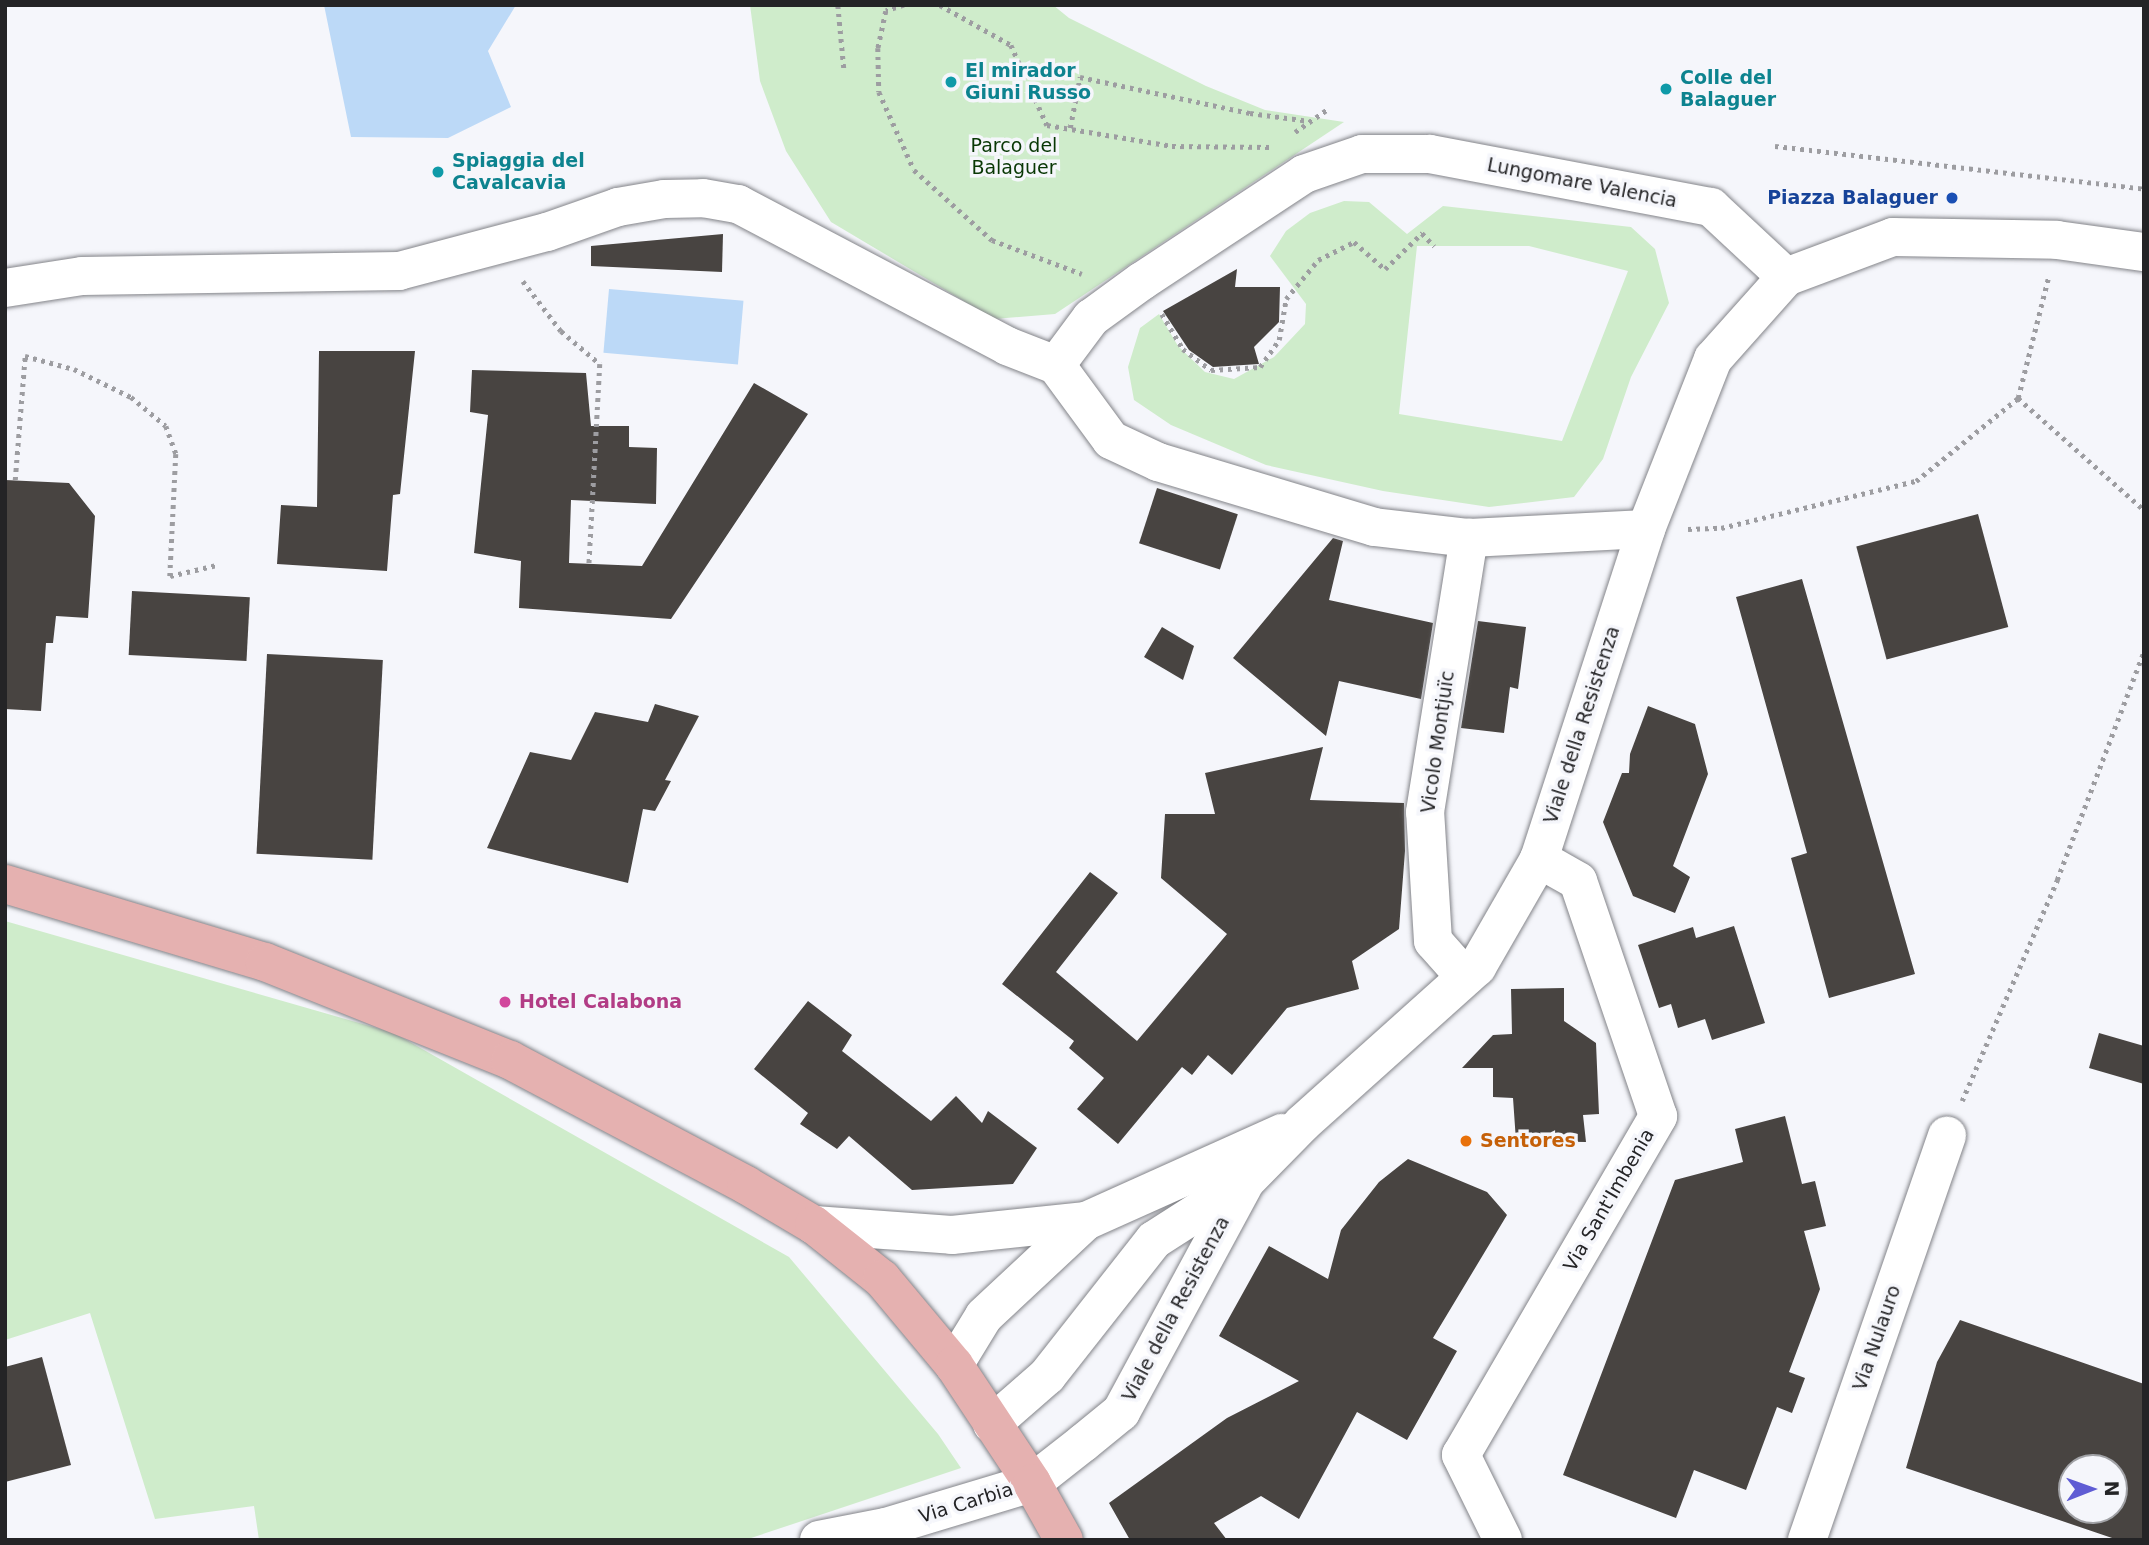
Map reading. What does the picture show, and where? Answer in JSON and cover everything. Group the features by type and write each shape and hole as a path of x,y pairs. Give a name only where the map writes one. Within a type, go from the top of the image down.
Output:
{"main road":[{"path":"5,884 265,962 510,1060 814,1225 882,1279 954,1365 1032,1483 1064,1540"}],"street":[{"name":"Lungomare Valencia","path":"1056,365 1091,318 1142,281 1304,174 1362,153 1430,154 1711,207 1787,277"},
{"path":"5,288 82,276 399,271 492,247 618,207 652,201 703,198 738,204 984,335 1056,365 1111,440 1158,462 1374,527 1469,538 1646,529"},
{"path":"1787,277 1893,237 2057,240 2144,253"},
{"name":"Viale della Resistenza","path":"992,1424 1047,1376 1154,1241 1246,1181 1303,1123 1477,967 1539,859 1646,529 1713,359 1787,277"},
{"name":"Vicolo Montjuïc","path":"1465,978 1433,941 1426,812 1469,538"},
{"name":"Via Sant'Imbenia","path":"1503,1540 1461,1455 1658,1116 1578,881 1539,859"},
{"name":"Viale della Resistenza","path":"954,1365 984,1315 1086,1222 1303,1123"},
{"name":"Via Nulauro","path":"1807,1540 1947,1136"},
{"name":"Viale della Resistenza","path":"1032,1483 1121,1412 1246,1181"},
{"name":"Viale della Resistenza","path":"814,1225 953,1235 1086,1222"},
{"name":"Via Carbia","path":"819,1540 886,1527 1032,1483"}],"path":[{"path":"838,5 844,69"},
{"path":"904,5 886,11 878,48 879,92 914,170 992,240 1102,281 1142,281 1183,349 1211,370 1260,367 1279,340 1286,299 1318,260 1354,242 1385,269 1422,233 1434,246"},
{"path":"940,5 1010,45 1046,125 1172,146 1274,147"},
{"path":"1070,129 1080,77 1250,113 1310,121"},
{"path":"1292,134 1326,110"},
{"path":"1775,146 2144,190"},
{"path":"1646,529 1721,528 1916,481 2018,398 2057,240"},
{"path":"492,247 517,272 561,331 600,364 589,564"},
{"path":"15,480 25,356 74,369 131,397 166,426 176,464 170,576 217,565"},
{"path":"2018,398 2144,510"},
{"path":"1947,1136 2057,880 2144,650"}],"green space":[{"name":"Parco del Balaguer","path":"750,5 1053,5 1069,18 1206,86 1265,110 1344,122 1055,314 994,319 831,222 786,151 760,81"},
{"path":"1344,201 1369,202 1407,234 1443,206 1631,227 1655,249 1669,303 1631,377 1603,459 1574,497 1489,507 1383,491 1266,465 1171,425 1134,400 1128,367 1140,328 1159,314 1178,346 1205,372 1234,379 1274,357 1305,324 1306,304 1270,256 1286,231 1310,213","holes":["1417,246 1529,246 1628,271 1562,441 1399,414"]},
{"path":"5,921 394,1033 789,1257 938,1434 961,1468 745,1540 259,1540 254,1506 155,1519 90,1313 5,1340"}],"water":[{"path":"324,5 516,5 488,51 511,107 448,138 351,137"},
{"path":"609,289 743,301 738,365 603,353"}],"building":[{"path":"723,234 722,272 591,266 591,246"},
{"path":"1237,269 1235,287 1280,287 1279,322 1254,347 1259,364 1213,367 1189,350 1163,311"},
{"path":"319,351 415,351 400,494 393,495 387,571 277,564 281,505 317,507"},
{"path":"472,370 586,373 591,426 629,426 629,447 657,448 656,504 571,500 569,563 642,566 754,383 808,414 671,619 519,608 521,561 474,553 488,415 470,412"},
{"path":"5,480 69,483 95,516 88,618 56,616 53,643 46,643 41,711 5,709"},
{"path":"1157,488 1238,514 1220,569 1139,543"},
{"path":"1978,514 2008,627 1887,660 1856,547"},
{"path":"1333,538 1343,541 1329,600 1433,623 1421,699 1339,681 1326,736 1233,658"},
{"path":"1802,579 1915,974 1829,998 1791,858 1807,853 1736,597"},
{"path":"132,591 250,597 246,661 129,655"},
{"path":"1478,621 1526,627 1518,689 1510,687 1504,733 1461,728"},
{"path":"1162,627 1194,646 1183,680 1144,657"},
{"path":"267,654 383,660 372,860 257,854"},
{"path":"655,704 699,716 665,780 671,781 655,811 643,809 628,883 487,848 530,752 571,760 595,712 648,722"},
{"path":"1648,706 1695,724 1708,774 1673,866 1690,877 1675,913 1633,896 1603,822 1622,773 1629,773 1630,754"},
{"path":"1323,747 1310,800 1404,803 1405,851 1399,929 1352,961 1359,989 1287,1008 1232,1075 1208,1055 1192,1075 1182,1067 1118,1144 1077,1109 1104,1078 1069,1048 1074,1041 1002,984 1090,872 1118,893 1056,972 1137,1041 1227,934 1161,878 1165,814 1215,814 1205,773"},
{"path":"1734,926 1765,1023 1712,1040 1705,1019 1678,1028 1671,1004 1659,1008 1638,945 1693,927 1696,938"},
{"path":"1564,988 1564,1021 1596,1043 1599,1114 1583,1115 1586,1142 1516,1141 1513,1098 1493,1097 1493,1068 1462,1068 1493,1035 1512,1034 1511,989"},
{"path":"808,1001 852,1035 842,1051 931,1121 956,1096 982,1123 988,1111 1037,1148 1013,1184 912,1190 849,1136 837,1149 800,1124 808,1113 754,1069"},
{"path":"2099,1033 2144,1046 2144,1084 2089,1068"},
{"path":"1785,1116 1802,1184 1815,1181 1826,1226 1804,1231 1820,1289 1789,1372 1805,1378 1792,1413 1777,1407 1746,1490 1694,1470 1676,1518 1563,1475 1675,1180 1743,1162 1735,1129"},
{"path":"1408,1159 1487,1192 1507,1215 1433,1338 1457,1351 1407,1440 1357,1412 1299,1519 1261,1496 1214,1523 1227,1540 1130,1540 1109,1503 1227,1418 1299,1381 1219,1336 1269,1246 1328,1279 1341,1230 1379,1182"},
{"path":"1960,1320 2144,1384 2144,1540 2118,1540 2071,1524 2128,1524 2128,1454 2058,1454 2058,1520 1906,1468 1937,1362"},
{"path":"42,1357 71,1465 5,1482 5,1367"}],"place":[{"name":"El mirador Giuni Russo","path":"951,82"},
{"name":"Colle del Balaguer","path":"1666,89"},
{"name":"Spiaggia del Cavalcavia","path":"438,172"},
{"name":"Piazza Balaguer","path":"1952,198"},
{"name":"Hotel Calabona","path":"505,1002"},
{"name":"Sentores","path":"1466,1141"}]}
